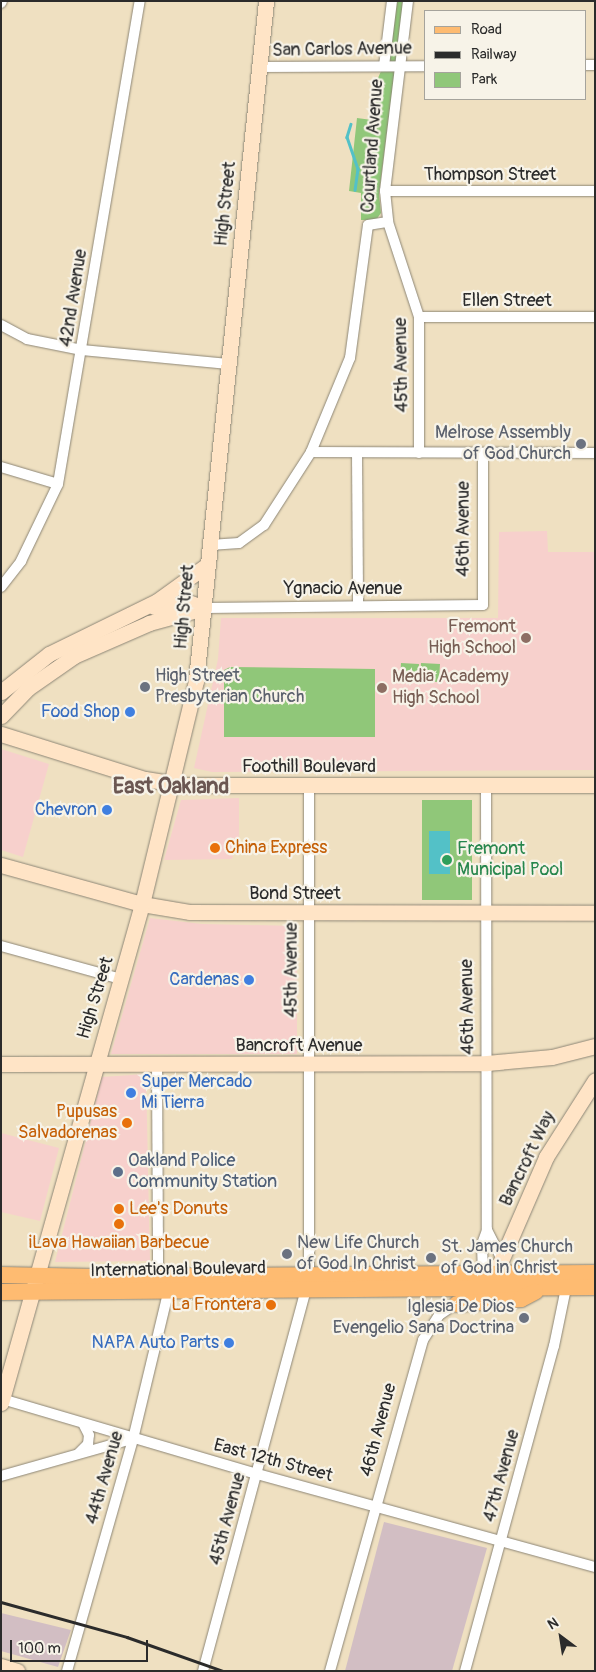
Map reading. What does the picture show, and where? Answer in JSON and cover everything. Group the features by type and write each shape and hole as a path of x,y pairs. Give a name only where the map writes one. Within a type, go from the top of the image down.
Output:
{"main road":[{"name":"High Street","path":"2,1401 142,904 196,680 266,1"},
{"path":"1,692 49,654 157,601 208,565"},
{"path":"129,615 176,603 198,604 204,608"},
{"path":"1,716 28,688 74,656 149,623 204,608"},
{"name":"Foothill Boulevard","path":"1,734 170,784 309,786 595,785"},
{"name":"Bond Street","path":"1,865 142,904 190,912 308,914 485,910 595,913"},
{"name":"Bancroft Avenue","path":"1,1064 309,1066 487,1062 552,1057 595,1046"},
{"name":"Bancroft Way","path":"502,1259 546,1157 595,1080"},
{"name":"46th Avenue","path":"485,1279 502,1259"},
{"name":"International Boulevard","path":"1,1275 307,1281 485,1279 595,1273"},
{"name":"International Boulevard","path":"485,1279 543,1288 595,1287"},
{"name":"International Boulevard","path":"1,1292 168,1292 307,1281"},
{"path":"457,1304 521,1298 543,1288"},
{"path":"1,1666 17,1671"}],"street":[{"name":"42nd Avenue","path":"1,587 21,561 58,484 140,1"},
{"name":"Courtland Avenue","path":"384,66 392,1"},
{"name":"Courtland Avenue","path":"210,545 239,544 264,525 311,452 350,358 368,225 388,222 385,192 408,1"},
{"name":"San Carlos Avenue","path":"259,67 424,66"},
{"name":"Thompson Street","path":"385,192 595,191"},
{"name":"45th Avenue","path":"388,222 419,317 419,453"},
{"name":"Ellen Street","path":"419,317 595,317"},
{"path":"1,325 28,339 82,350 228,364"},
{"path":"311,452 595,453"},
{"path":"357,453 358,605"},
{"name":"46th Avenue","path":"483,454 483,605"},
{"path":"1,466 58,484"},
{"name":"Ygnacio Avenue","path":"204,608 483,605"},
{"name":"46th Avenue","path":"330,1671 378,1506 423,1340 439,1315 457,1304 485,1279 482,1244 487,1230 486,784"},
{"name":"45th Avenue","path":"203,1671 307,1281 309,786"},
{"path":"1,946 121,979"},
{"path":"157,1065 158,1277"},
{"name":"46th Avenue","path":"487,1230 502,1259"},
{"name":"47th Avenue","path":"465,1671 502,1542 566,1288"},
{"name":"44th Avenue","path":"67,1671 133,1439 168,1292"},
{"name":"East 12th Street","path":"2,1401 257,1474 595,1567"},
{"path":"77,1455 88,1444 89,1435 84,1425"},
{"path":"1,1476 133,1439"}],"shaded area":[{"name":"Fremont High School","path":"547,531 548,552 595,552 595,770 212,772 194,768 218,659 221,618 498,618 499,532"},
{"path":"1,749 49,764 23,857 1,850"},
{"path":"239,798 239,844 236,845 232,859 164,860 181,800"},
{"path":"150,918 202,924 297,926 297,1054 111,1054"},
{"path":"146,1074 150,1261 55,1262 102,1077"},
{"path":"1,1133 59,1148 40,1221 1,1212"},
{"path":"384,1522 487,1548 452,1671 345,1671"},
{"path":"1,1613 71,1630 58,1667 1,1651"}],"green space":[{"path":"394,1 404,1 379,194 381,213 376,220 361,220 361,193 349,191 357,118 372,120 378,78 388,55"},
{"path":"401,663 419,664 418,682 400,681"},
{"path":"421,663 440,664 439,682 420,681"},
{"path":"230,667 375,669 375,737 224,737 224,670"},
{"name":"Fremont Municipal Pool","path":"422,800 472,800 472,900 422,900"}],"water":[{"path":"429,831 450,831 450,874 429,874"}],"waterway":[{"path":"351,124 347,137 358,169 355,190"}],"railway":[{"path":"1,1602 127,1637 223,1671"}],"place":[{"name":"Melrose Assembly of God Church","path":"581,444"},
{"name":"Fremont High School","path":"526,638"},
{"name":"High Street Presbyterian Church","path":"145,687"},
{"name":"Media Academy High School","path":"382,688"},
{"name":"Food Shop","path":"130,712"},
{"name":"Chevron","path":"107,810"},
{"name":"China Express","path":"215,848"},
{"name":"Fremont Municipal Pool","path":"447,860"},
{"name":"Cardenas","path":"249,980"},
{"name":"Super Mercado Mi Tierra","path":"131,1093"},
{"name":"Pupusas Salvadorenas","path":"127,1123"},
{"name":"Oakland Police Community Station","path":"118,1172"},
{"name":"Lee's Donuts","path":"119,1209"},
{"name":"iLava Hawaiian Barbecue","path":"119,1224"},
{"name":"New Life Church of God In Christ","path":"287,1254"},
{"name":"St. James Church of God in Christ","path":"431,1258"},
{"name":"La Frontera","path":"271,1305"},
{"name":"Iglesia De Dios Evengelio Sana Doctrina","path":"524,1318"},
{"name":"NAPA Auto Parts","path":"229,1343"}],"district":[{"name":"East Oakland","path":"171,787"}]}
